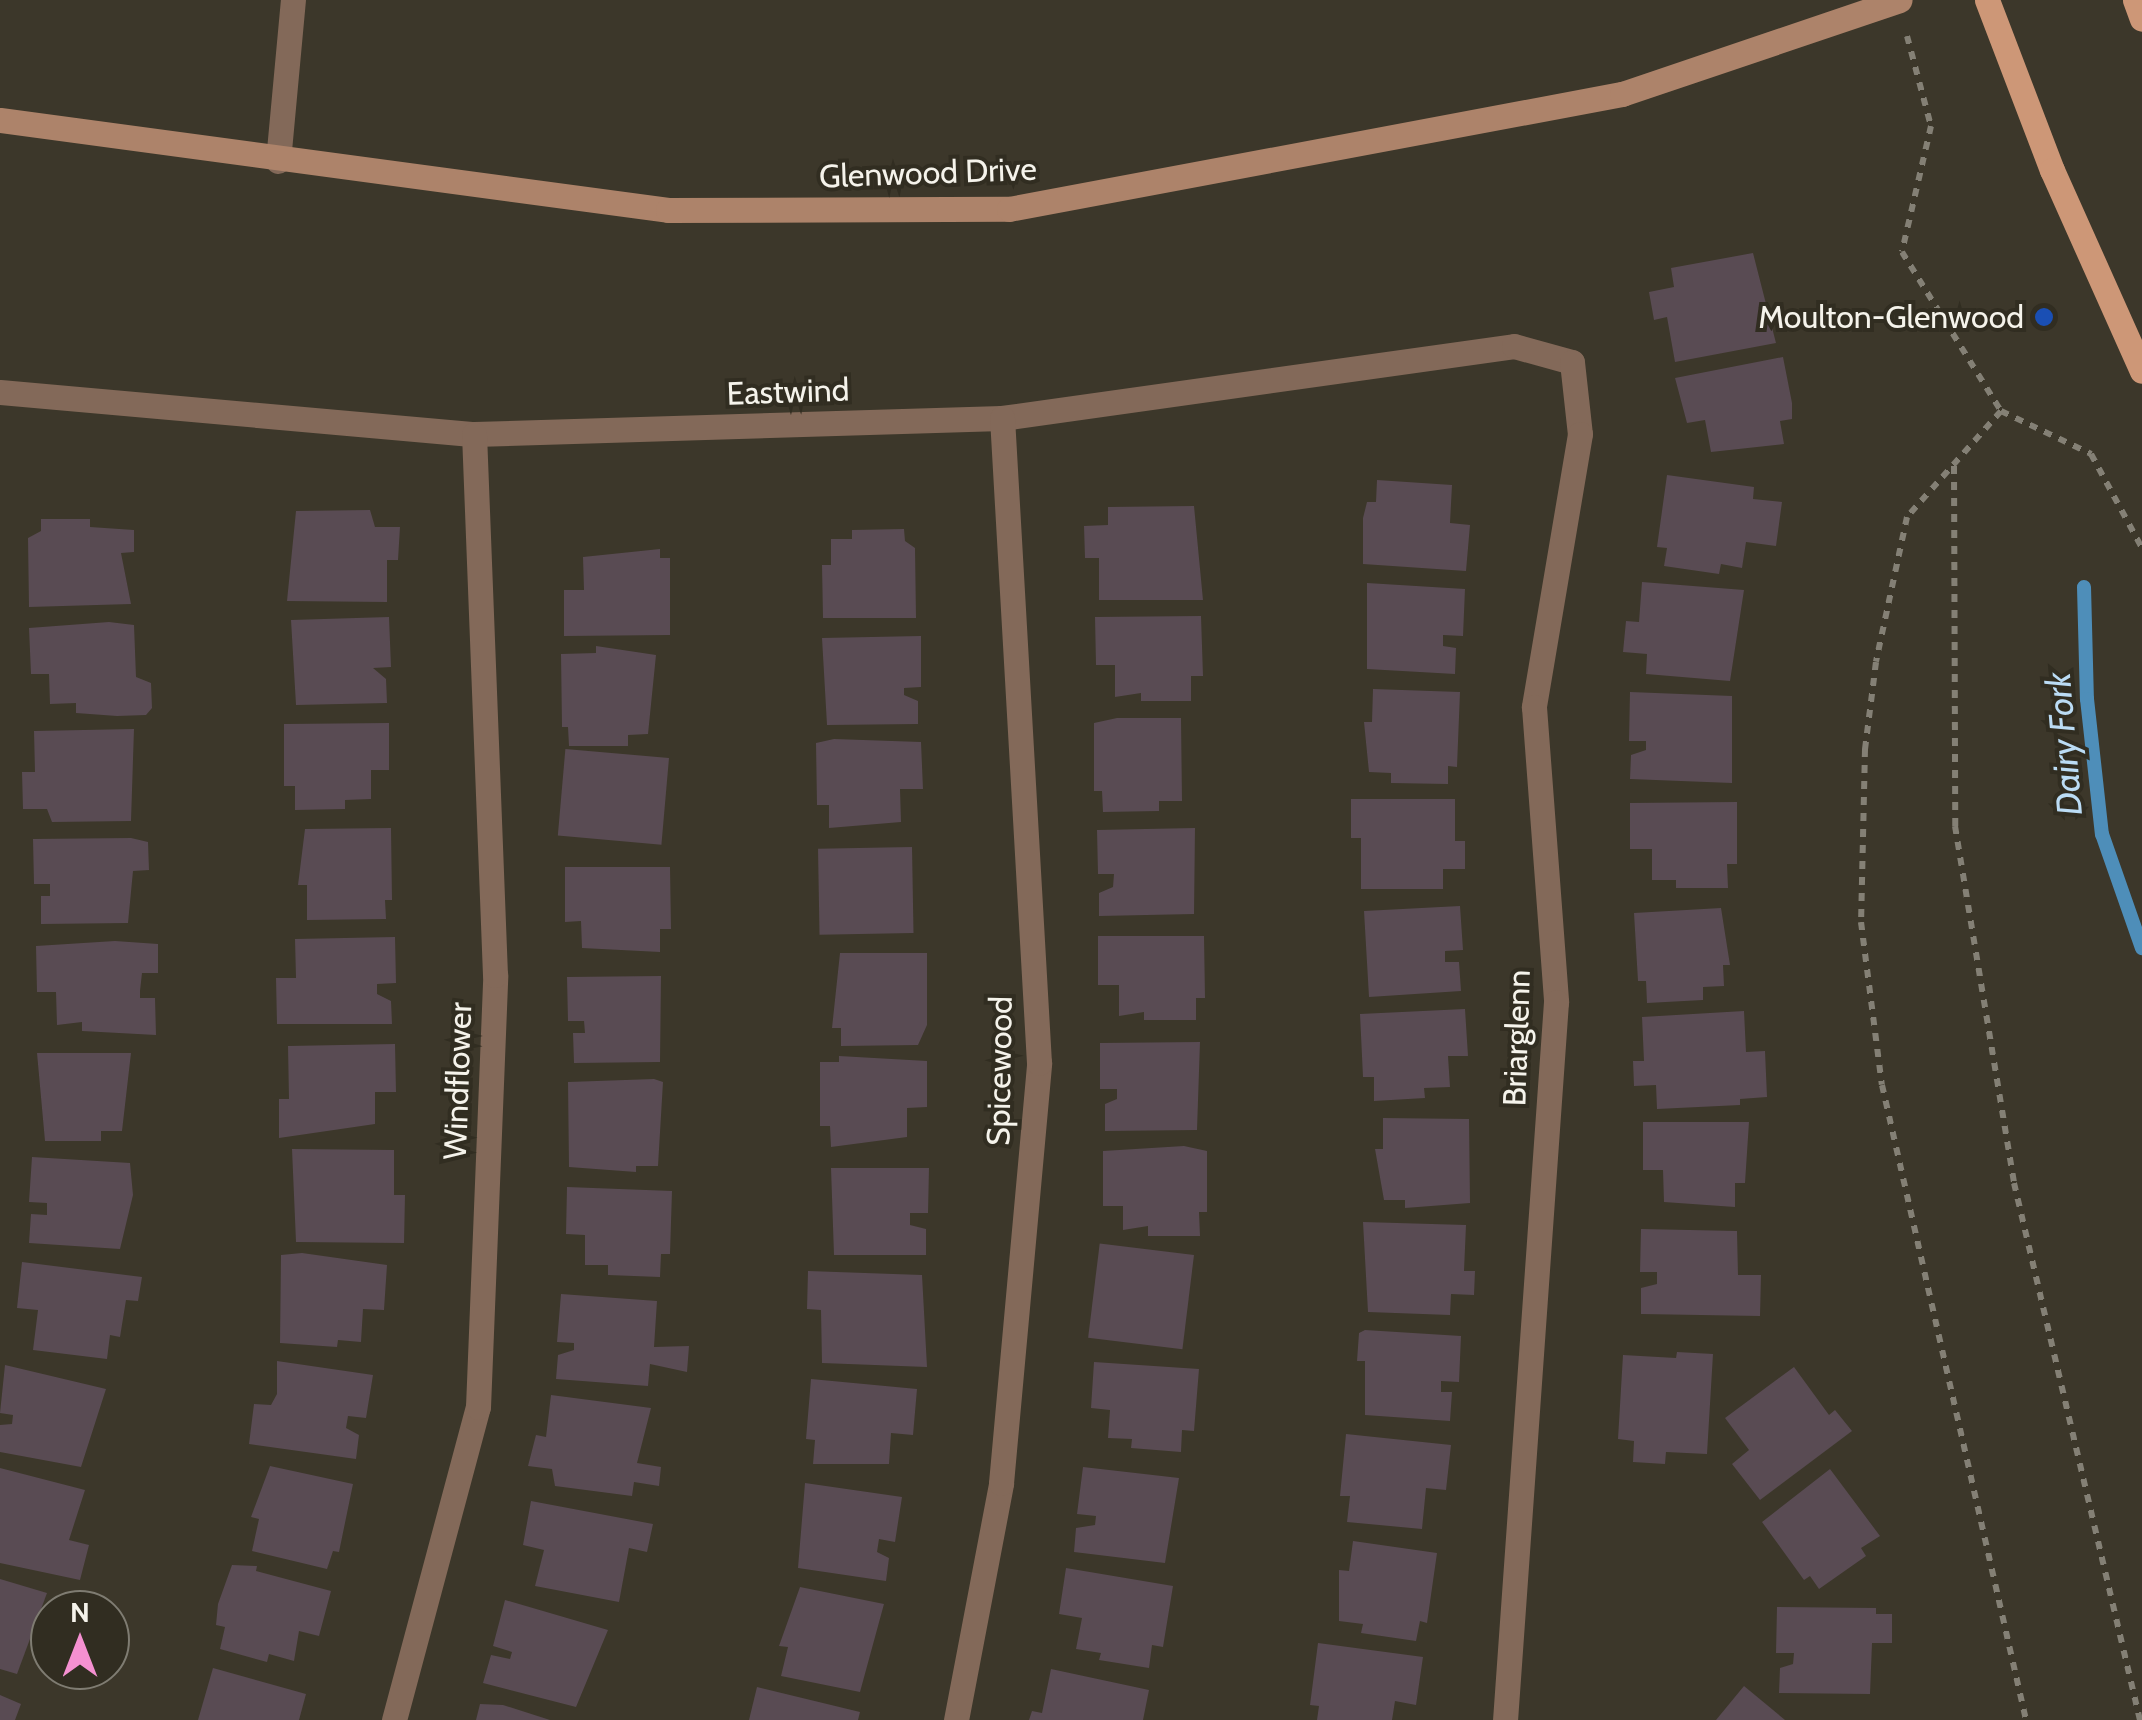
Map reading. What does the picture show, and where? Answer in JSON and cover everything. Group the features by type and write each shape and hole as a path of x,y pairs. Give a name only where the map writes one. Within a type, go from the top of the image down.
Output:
{"main road":[{"name":"Glenwood Drive","path":"0,120 278,161 668,210 1008,209 1622,94 1898,0"},
{"path":"1987,0 2052,170 2142,371"},
{"path":"2134,0 2142,19"}],"street":[{"path":"278,161 293,0"},
{"name":"Eastwind","path":"0,392 474,434 1002,418 1514,346 1572,362"},
{"name":"Briarglenn","path":"1505,1720 1556,1002 1534,707 1580,434 1572,362"},
{"name":"Spicewood","path":"956,1720 1001,1484 1039,1062 1002,418"},
{"name":"Windflower","path":"394,1720 478,1407 495,974 474,434"}],"path":[{"path":"1898,0 1931,126 1902,252 2001,411 2091,454 2142,548"},
{"path":"2001,411 1907,517 1890,591 1865,749 1861,922 1882,1085 2026,1720"},
{"path":"1954,464 1955,826 2014,1184 2140,1720"}],"building":[{"path":"1753,253 1776,343 1675,362 1667,317 1654,320 1649,292 1674,287 1671,268"},
{"path":"1783,357 1792,403 1792,419 1780,421 1784,444 1711,452 1705,420 1687,423 1675,378"},
{"path":"1667,475 1754,487 1753,499 1782,502 1776,546 1746,542 1742,568 1721,564 1719,574 1664,566 1667,548 1657,547"},
{"path":"1377,480 1452,485 1450,523 1470,525 1466,571 1363,564 1363,518 1367,502 1376,502"},
{"path":"1194,506 1203,600 1099,600 1099,558 1085,558 1084,526 1108,525 1108,507"},
{"path":"370,510 375,527 400,527 398,560 387,560 387,602 287,601 296,511"},
{"path":"41,519 90,519 90,527 134,530 134,552 121,553 131,604 29,607 28,538 41,531"},
{"path":"904,529 905,541 915,548 916,618 823,618 822,565 831,565 831,539 852,539 852,530"},
{"path":"660,549 660,558 670,558 670,635 564,636 564,590 584,590 583,557"},
{"path":"1642,582 1744,590 1730,681 1646,674 1647,654 1623,652 1626,621 1639,622"},
{"path":"1367,583 1465,589 1463,636 1443,635 1443,646 1456,648 1455,674 1367,669"},
{"path":"1201,616 1203,676 1191,676 1191,701 1141,701 1141,693 1115,697 1115,665 1096,665 1095,617"},
{"path":"389,617 391,667 373,668 386,679 387,703 296,705 291,620"},
{"path":"109,622 134,625 136,677 151,683 152,708 146,715 117,716 76,713 76,703 50,704 49,674 31,674 29,628"},
{"path":"921,636 921,687 904,688 904,695 918,701 918,724 827,725 822,638"},
{"path":"596,646 656,655 648,734 628,735 628,746 569,746 568,727 562,727 561,654 596,653"},
{"path":"1373,689 1460,692 1457,767 1448,766 1448,784 1391,783 1391,773 1369,772 1364,722 1372,722"},
{"path":"1630,692 1732,696 1732,783 1630,779 1631,755 1646,750 1646,741 1629,741"},
{"path":"1117,718 1181,718 1182,801 1159,801 1159,811 1103,812 1102,791 1094,791 1094,723"},
{"path":"389,723 389,770 371,770 371,799 345,800 345,809 295,810 295,786 284,786 284,724"},
{"path":"134,729 131,821 52,822 47,809 23,809 22,772 35,772 34,731"},
{"path":"834,739 921,742 923,789 900,789 901,822 829,828 829,805 817,805 816,743"},
{"path":"565,749 669,758 661,845 558,836"},
{"path":"1351,799 1455,799 1455,841 1465,841 1465,869 1443,869 1443,889 1361,889 1361,838 1351,838"},
{"path":"1737,802 1737,864 1727,864 1728,888 1676,888 1676,880 1652,880 1652,849 1630,849 1630,803"},
{"path":"391,828 392,900 385,900 386,919 307,920 307,885 298,885 305,829"},
{"path":"1195,828 1194,914 1099,916 1099,893 1113,887 1114,874 1098,874 1097,830"},
{"path":"131,838 148,842 149,870 133,871 128,923 41,924 41,896 50,896 50,884 34,884 33,839"},
{"path":"912,847 914,933 820,935 818,849"},
{"path":"565,867 670,867 671,929 660,929 660,952 582,948 581,921 565,922"},
{"path":"1460,906 1463,950 1445,951 1445,962 1459,962 1461,991 1369,997 1364,911"},
{"path":"1721,908 1730,965 1723,965 1724,986 1703,987 1703,1000 1647,1003 1646,981 1638,981 1634,913"},
{"path":"1098,936 1204,936 1205,998 1196,998 1196,1020 1144,1020 1144,1012 1119,1016 1119,985 1098,985"},
{"path":"395,937 396,983 377,984 377,994 391,1001 392,1024 277,1024 276,978 296,978 295,939"},
{"path":"115,941 158,944 158,973 142,973 140,991 140,998 155,998 156,1035 82,1031 82,1022 57,1025 56,992 37,992 36,946"},
{"path":"840,953 927,953 927,1025 918,1045 841,1046 841,1028 832,1028"},
{"path":"661,976 660,1062 574,1063 573,1033 585,1033 584,1021 568,1021 567,977"},
{"path":"1465,1009 1468,1056 1448,1056 1450,1087 1424,1088 1425,1098 1374,1101 1374,1077 1363,1077 1360,1014"},
{"path":"1744,1011 1746,1052 1765,1051 1767,1097 1740,1099 1740,1105 1657,1109 1656,1085 1634,1086 1633,1061 1644,1061 1642,1017"},
{"path":"1200,1042 1197,1130 1105,1131 1105,1104 1117,1099 1117,1089 1100,1089 1100,1043"},
{"path":"395,1044 396,1092 375,1092 375,1124 279,1138 279,1099 289,1099 288,1046"},
{"path":"37,1053 131,1053 122,1131 101,1131 101,1141 45,1141"},
{"path":"839,1056 927,1061 927,1107 907,1108 907,1137 831,1147 830,1126 820,1126 820,1062 839,1062"},
{"path":"568,1082 663,1082 658,1166 636,1166 636,1172 569,1167"},
{"path":"1383,1118 1469,1119 1470,1203 1405,1208 1405,1200 1384,1200 1375,1149 1383,1149"},
{"path":"1643,1122 1749,1122 1745,1183 1735,1183 1735,1207 1664,1202 1663,1170 1643,1170"},
{"path":"1184,1146 1207,1151 1207,1212 1199,1212 1200,1236 1148,1236 1148,1226 1123,1230 1123,1206 1103,1206 1103,1151"},
{"path":"292,1149 394,1150 394,1195 405,1195 404,1243 296,1242"},
{"path":"32,1157 130,1163 133,1195 120,1249 29,1243 31,1214 47,1215 47,1203 29,1202"},
{"path":"831,1168 929,1168 928,1213 910,1213 910,1225 926,1229 926,1255 834,1255"},
{"path":"567,1187 672,1191 670,1254 661,1254 660,1277 608,1275 608,1265 585,1265 585,1235 566,1234"},
{"path":"1363,1222 1466,1225 1464,1271 1475,1271 1474,1295 1451,1294 1450,1315 1368,1312"},
{"path":"1641,1229 1737,1231 1738,1275 1761,1275 1760,1316 1641,1314 1641,1288 1657,1284 1657,1272 1640,1272"},
{"path":"1100,1243 1194,1255 1182,1349 1088,1338"},
{"path":"302,1253 387,1265 384,1310 363,1309 361,1342 338,1340 337,1347 280,1343 281,1255"},
{"path":"22,1262 142,1277 138,1301 126,1300 120,1337 110,1335 107,1359 33,1350 38,1310 17,1308"},
{"path":"808,1271 922,1275 927,1367 822,1363 821,1310 807,1309"},
{"path":"561,1294 657,1301 654,1347 689,1346 687,1372 650,1364 648,1386 556,1379 558,1355 574,1350 574,1343 557,1342"},
{"path":"1365,1330 1461,1336 1459,1382 1441,1381 1441,1392 1452,1392 1450,1421 1365,1415 1365,1361 1357,1361 1359,1333"},
{"path":"1677,1352 1713,1354 1707,1454 1666,1452 1665,1464 1633,1462 1634,1441 1618,1439 1623,1355 1676,1358"},
{"path":"277,1361 373,1375 366,1418 348,1416 346,1428 359,1435 356,1459 249,1444 254,1404 271,1405 277,1394"},
{"path":"1094,1362 1199,1369 1194,1431 1182,1430 1181,1452 1131,1448 1132,1439 1108,1438 1110,1410 1091,1408"},
{"path":"5,1365 106,1389 81,1467 0,1452 0,1425 12,1424 13,1415 0,1413"},
{"path":"1794,1367 1829,1415 1835,1410 1852,1431 1760,1500 1732,1464 1749,1450 1725,1418"},
{"path":"811,1379 917,1389 913,1435 891,1433 889,1464 813,1464 815,1440 806,1439"},
{"path":"551,1395 651,1408 637,1463 661,1467 659,1486 634,1482 632,1496 555,1486 552,1469 528,1466 536,1435 546,1437"},
{"path":"1346,1434 1451,1445 1446,1490 1426,1488 1422,1529 1347,1522 1350,1496 1340,1496"},
{"path":"270,1466 353,1484 339,1552 333,1551 327,1569 252,1551 259,1519 251,1517"},
{"path":"1083,1467 1179,1478 1165,1563 1074,1552 1076,1528 1095,1525 1096,1516 1077,1514"},
{"path":"0,1468 85,1490 69,1540 89,1545 80,1580 0,1563"},
{"path":"1830,1469 1880,1536 1861,1548 1866,1556 1819,1589 1810,1576 1804,1580 1762,1522"},
{"path":"805,1483 902,1497 895,1542 879,1539 877,1552 889,1558 886,1581 798,1568"},
{"path":"531,1501 653,1524 647,1552 629,1548 619,1602 535,1586 544,1550 523,1545"},
{"path":"1353,1541 1437,1553 1427,1623 1420,1621 1416,1641 1361,1633 1363,1624 1339,1621 1339,1570 1349,1571"},
{"path":"232,1565 257,1566 256,1571 331,1591 319,1636 299,1631 294,1661 269,1654 267,1662 220,1649 225,1627 216,1625 218,1604"},
{"path":"1066,1568 1173,1586 1163,1647 1152,1645 1149,1668 1099,1660 1101,1653 1076,1649 1082,1618 1059,1614"},
{"path":"0,1579 37,1590 30,1590 30,1639 17,1674 0,1669"},
{"path":"800,1587 884,1604 860,1692 781,1676 788,1647 779,1646"},
{"path":"505,1600 608,1630 576,1707 483,1683 491,1655 510,1659 512,1652 493,1646"},
{"path":"1777,1607 1876,1608 1876,1614 1892,1614 1892,1643 1872,1643 1870,1694 1779,1693 1780,1668 1793,1664 1794,1653 1776,1653"},
{"path":"1318,1643 1423,1657 1416,1705 1395,1701 1392,1720 1317,1720 1319,1706 1310,1705"},
{"path":"213,1668 306,1694 299,1720 198,1720"},
{"path":"1051,1669 1149,1690 1143,1720 1029,1720 1032,1711 1042,1713"},
{"path":"1744,1686 1785,1720 1716,1720"},
{"path":"757,1687 860,1712 858,1720 749,1720"},
{"path":"0,1695 21,1704 15,1720 0,1720"},
{"path":"480,1704 503,1705 550,1720 476,1720"}],"waterway":[{"name":"Dairy Fork","path":"2084,587 2087,699 2102,834 2142,948"}],"place":[{"name":"Moulton-Glenwood","path":"2044,317"}]}
